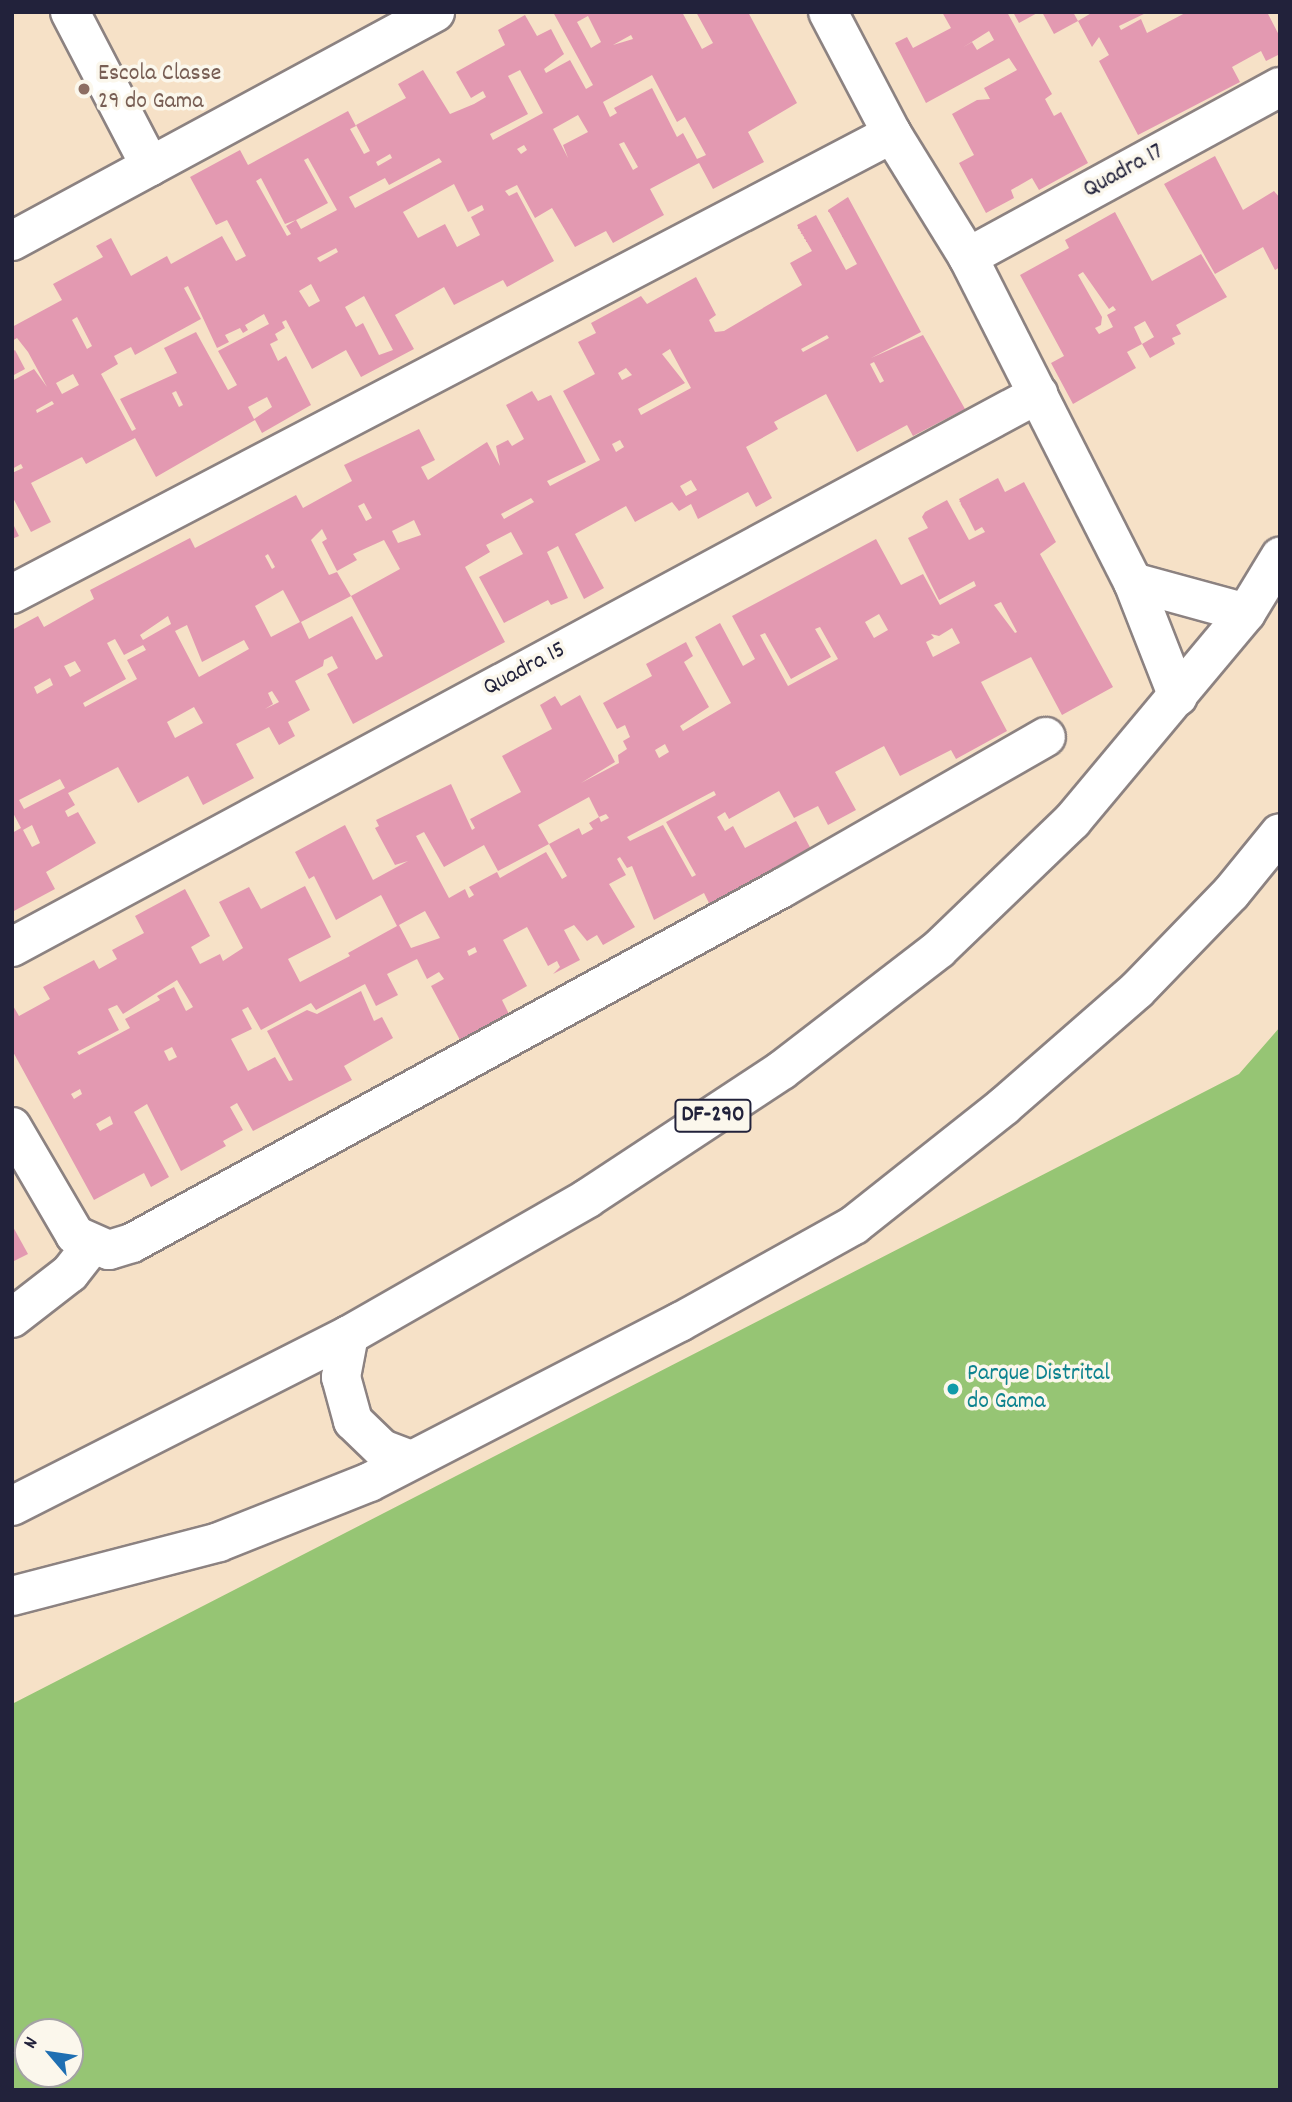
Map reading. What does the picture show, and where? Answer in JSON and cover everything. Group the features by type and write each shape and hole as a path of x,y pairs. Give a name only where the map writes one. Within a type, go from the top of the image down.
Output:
{"main road":[{"path":"70,12 150,166"},
{"path":"12,241 435,12"},
{"path":"828,12 892,134 968,257 1133,582 1178,696"},
{"name":"Quadra 17","path":"968,257 1280,87"},
{"path":"12,594 892,134"},
{"name":"Quadra 15","path":"12,947 1038,394"},
{"name":"DF-290","path":"12,1506 349,1335 588,1198 793,1062 939,949 1073,821 1246,613 1280,557"},
{"path":"1133,582 1246,613"},
{"path":"12,1128 66,1225 92,1246 109,1250 132,1243 782,888 1046,737"},
{"path":"12,1595 219,1542 411,1460 680,1322 854,1225 1004,1106 1137,990 1231,893 1280,833"},
{"path":"14,1328 70,1273 92,1246"},
{"path":"349,1335 341,1377 353,1421 382,1449 411,1460"}],"green space":[{"name":"Parque Distrital do Gama","path":"1280,1027 1280,2090 12,2090 12,1704 1239,1074"}],"building":[{"path":"553,12 682,12 702,49 713,43 696,12 748,12 797,103 748,132 764,162 713,189 699,163 650,189 664,215 613,243 606,231 575,247 552,208 535,218 517,185 505,191 509,196 517,192 554,261 507,287 503,280 454,305 444,287 395,315 414,349 361,377 346,350 312,369 286,320 282,322 285,328 275,334 278,340 270,344 278,361 286,356 311,405 262,433 255,420 156,477 135,438 86,464 82,457 31,483 51,522 31,532 12,496 12,473 23,468 21,464 12,469 12,381 34,369 47,387 28,352 17,338 12,341 12,327 62,300 53,284 103,257 96,246 111,238 131,276 167,256 171,264 222,236 236,261 246,256 227,220 216,225 190,177 240,150 248,165 348,111 356,126 350,129 364,154 370,151 356,125 406,98 398,84 423,70 450,114 474,104 486,97 483,91 471,98 456,72 505,45 498,30 525,15 537,36 551,29 564,54 544,69 546,73 570,60 586,89 593,85","holes":["588,16 601,42 591,48 577,22","631,35 633,39 613,45","520,70 543,113 493,140 490,134 528,114 508,76","652,75 677,122 685,117 706,155 697,159 683,133 677,137 652,88 614,108 617,113 610,117 603,102","578,115 588,132 563,145 568,158 553,129","624,142 638,167 633,170 619,144","524,145 527,150 521,154 517,149","390,154 392,158 378,166 376,162","308,158 337,210 301,229 296,220 328,203 304,160","439,158 442,162 355,208 349,197 385,178 389,185","261,178 285,224 296,220 286,226 291,234 287,236 256,181","454,184 468,212 482,205 484,210 471,217 480,235 457,247 445,224 418,238 403,212","336,248 338,252 320,262 317,258","311,284 320,301 309,307 299,291","188,286 217,348 229,342 225,335 240,328 243,333 248,330 245,325 264,314 269,324 218,351 237,385 228,390 196,332 164,348 177,373 120,399 136,429 132,431 101,374 118,364 114,356 131,347 135,355 201,319 184,288","364,296 393,350 379,355 363,323 356,327 345,307","77,317 92,346 87,349 72,320","73,374 79,385 62,394 56,383","176,391 183,405 179,407 172,393","267,397 272,407 254,419 248,407","52,401 54,404 37,413 36,410"]},
{"path":"942,12 1007,12 1052,94 1045,99 1054,116 1061,112 1088,163 1039,190 1032,178 1011,190 1014,198 986,213 959,163 974,155 952,114 977,100 990,99 984,88 1017,70 1009,58 926,103 895,43 907,37 913,48 951,28","holes":["989,31 994,40 977,50 972,42 962,48"]},
{"path":"1013,12 1039,12 1019,23"},
{"path":"1042,12 1073,12 1078,21 1054,34"},
{"path":"1093,12 1148,12 1119,26 1121,30 1141,19 1147,33 1187,12 1267,12 1280,37 1280,54 1266,61 1261,51 1232,67 1240,82 1138,135 1099,61 1109,55 1099,37 1092,47 1078,21"},
{"path":"1215,156 1243,210 1274,191 1280,198 1280,267 1275,270 1263,247 1215,274 1164,184"},
{"path":"848,197 921,332 871,358 923,335 965,409 913,436 907,425 857,452 826,394 774,422 778,429 746,447 772,498 756,507 748,492 698,519 691,504 679,511 672,502 635,522 626,506 575,534 604,588 584,599 558,546 547,552 568,598 551,605 548,600 504,623 479,577 523,554 511,532 486,545 490,552 465,567 505,642 353,724 327,674 338,668 332,656 324,660 323,666 295,681 310,710 288,722 295,736 279,745 269,727 236,744 254,778 203,805 188,776 138,803 118,767 68,793 75,805 65,811 68,817 78,812 96,843 46,872 55,889 12,912 12,833 21,828 12,811 12,630 38,616 44,627 94,599 90,590 190,538 195,548 296,495 303,508 352,481 344,465 419,429 435,460 421,467 428,480 487,442 500,466 496,446 508,440 512,446 524,439 506,405 532,391 538,401 551,395 586,462 547,481 550,486 600,460 563,391 595,374 578,342 596,333 591,323 641,296 647,304 696,277 716,315 709,320 715,332 724,331 802,285 790,263 812,251 797,225 816,215 846,270 857,264 828,210","holes":["827,335 829,338 803,352 801,349","670,349 691,388 641,415 638,409 685,383 662,354","874,362 884,381 880,383 870,364","626,368 632,375 622,380 618,373","620,440 624,447 616,452 612,444","691,480 697,490 686,496 680,486","531,498 534,502 504,519 501,514","364,503 372,518 366,521 358,506","414,520 421,535 398,543 392,531","322,529 327,539 322,542 337,571 357,560 353,554 384,540 400,569 351,596 337,572 329,575 311,540","268,554 275,567 272,569 265,556","283,590 300,622 271,637 255,606","351,596 383,656 376,660 352,616 309,639 301,622","168,616 171,624 143,640 140,635","187,625 202,662 244,640 249,649 199,677 175,631","115,639 124,655 143,645 146,650 127,660 137,679 85,707 83,703 126,679 107,643","75,661 81,671 70,677 64,666","50,678 53,685 37,694 34,687","272,691 279,702 265,709 273,704 268,693","194,707 203,723 175,738 167,722","60,779 65,788 24,809 19,800","32,825 40,843 32,847 23,830"]},
{"path":"1115,212 1152,281 1201,254 1227,297 1176,325 1181,334 1172,338 1175,344 1150,358 1142,344 1127,352 1136,368 1073,404 1051,363 1064,356 1020,275 1069,248 1065,240","holes":["1083,272 1109,309 1113,306 1116,310 1107,315 1113,327 1099,334 1095,328 1101,325 1102,317 1078,275","1145,321 1154,337 1142,344 1134,327"]},
{"path":"15,350 25,369 12,376 12,352"},
{"path":"998,478 1005,492 1024,482 1056,542 1040,554 1113,687 1062,715 1031,657 981,682 1007,731 956,759 951,750 900,776 884,746 835,772 856,810 828,825 818,806 794,818 779,791 729,819 725,812 717,817 725,831 733,826 745,848 796,821 812,851 710,905 704,893 654,920 632,866 627,868 620,857 617,859 626,875 609,884 635,927 603,945 597,935 587,941 574,925 564,930 580,960 553,974 560,967 557,961 548,966 527,927 503,940 527,986 502,1000 509,1014 460,1040 431,986 444,979 439,972 427,979 417,959 387,974 398,995 376,1006 365,984 316,1010 311,1003 261,1030 248,1007 242,1010 252,1029 231,1039 248,1071 275,1057 289,1081 293,1080 267,1031 307,1010 317,1014 361,991 374,1021 382,1017 393,1038 344,1066 352,1080 253,1131 237,1103 230,1107 243,1130 223,1141 226,1146 181,1171 147,1104 134,1112 169,1177 151,1187 144,1173 94,1200 12,1050 12,1004 19,1016 50,999 43,987 94,960 99,969 117,959 112,950 144,933 135,916 185,889 210,936 191,947 200,964 220,954 223,961 243,948 219,902 249,887 261,909 305,886 331,937 288,959 300,982 350,956 348,953 397,926 381,895 336,920 314,876 309,879 295,852 345,825 373,880 408,861 395,865 375,828 379,826 376,820 451,784 472,830 475,828 470,819 521,792 502,756 552,729 540,705 555,696 561,706 580,695 615,762 581,783 619,763 618,755 627,749 623,741 630,737 625,725 617,729 603,703 652,676 646,664 686,642 693,656 684,662 709,707 680,726 683,731 731,703 695,637 720,623 743,666 755,659 732,616 876,539 901,585 923,574 940,605 976,586 974,581 939,600 908,538 928,528 922,517 925,512 947,500 969,540 985,532 982,527 975,531 959,499","holes":["1001,602 1017,632 1015,633 994,605","879,614 888,630 874,638 865,622","820,627 838,659 788,686 760,635 765,633 791,679 831,657 815,629","952,628 960,643 933,657 926,642 934,638 931,634 939,636","665,744 669,752 659,758 655,750","714,791 716,795 666,822 696,875 692,877 663,825 630,841 627,837","589,797 599,817 589,823 593,829 582,835 579,828 549,844 538,825","606,814 609,818 601,822 599,817","424,832 444,867 484,845 498,871 549,844 567,876 562,879 546,852 500,878 497,872 469,887 474,895 469,898 465,889 449,898 416,836","425,911 440,938 411,948 399,925","475,947 477,952 469,956 467,951","177,980 193,1007 186,1011 174,987 157,996 160,1000 125,1019 130,1028 79,1055 77,1052 119,1030 108,1009 117,1005 123,1014","172,1047 177,1057 169,1061 164,1051","80,1089 82,1094 74,1099 71,1094","110,1116 113,1124 100,1131 96,1124"]},
{"path":"12,522 19,536 12,539"},
{"path":"12,1225 28,1254 12,1262"}],"place":[{"name":"Escola Classe 29 do Gama","path":"84,89"},
{"name":"Parque Distrital do Gama","path":"953,1389"}]}
